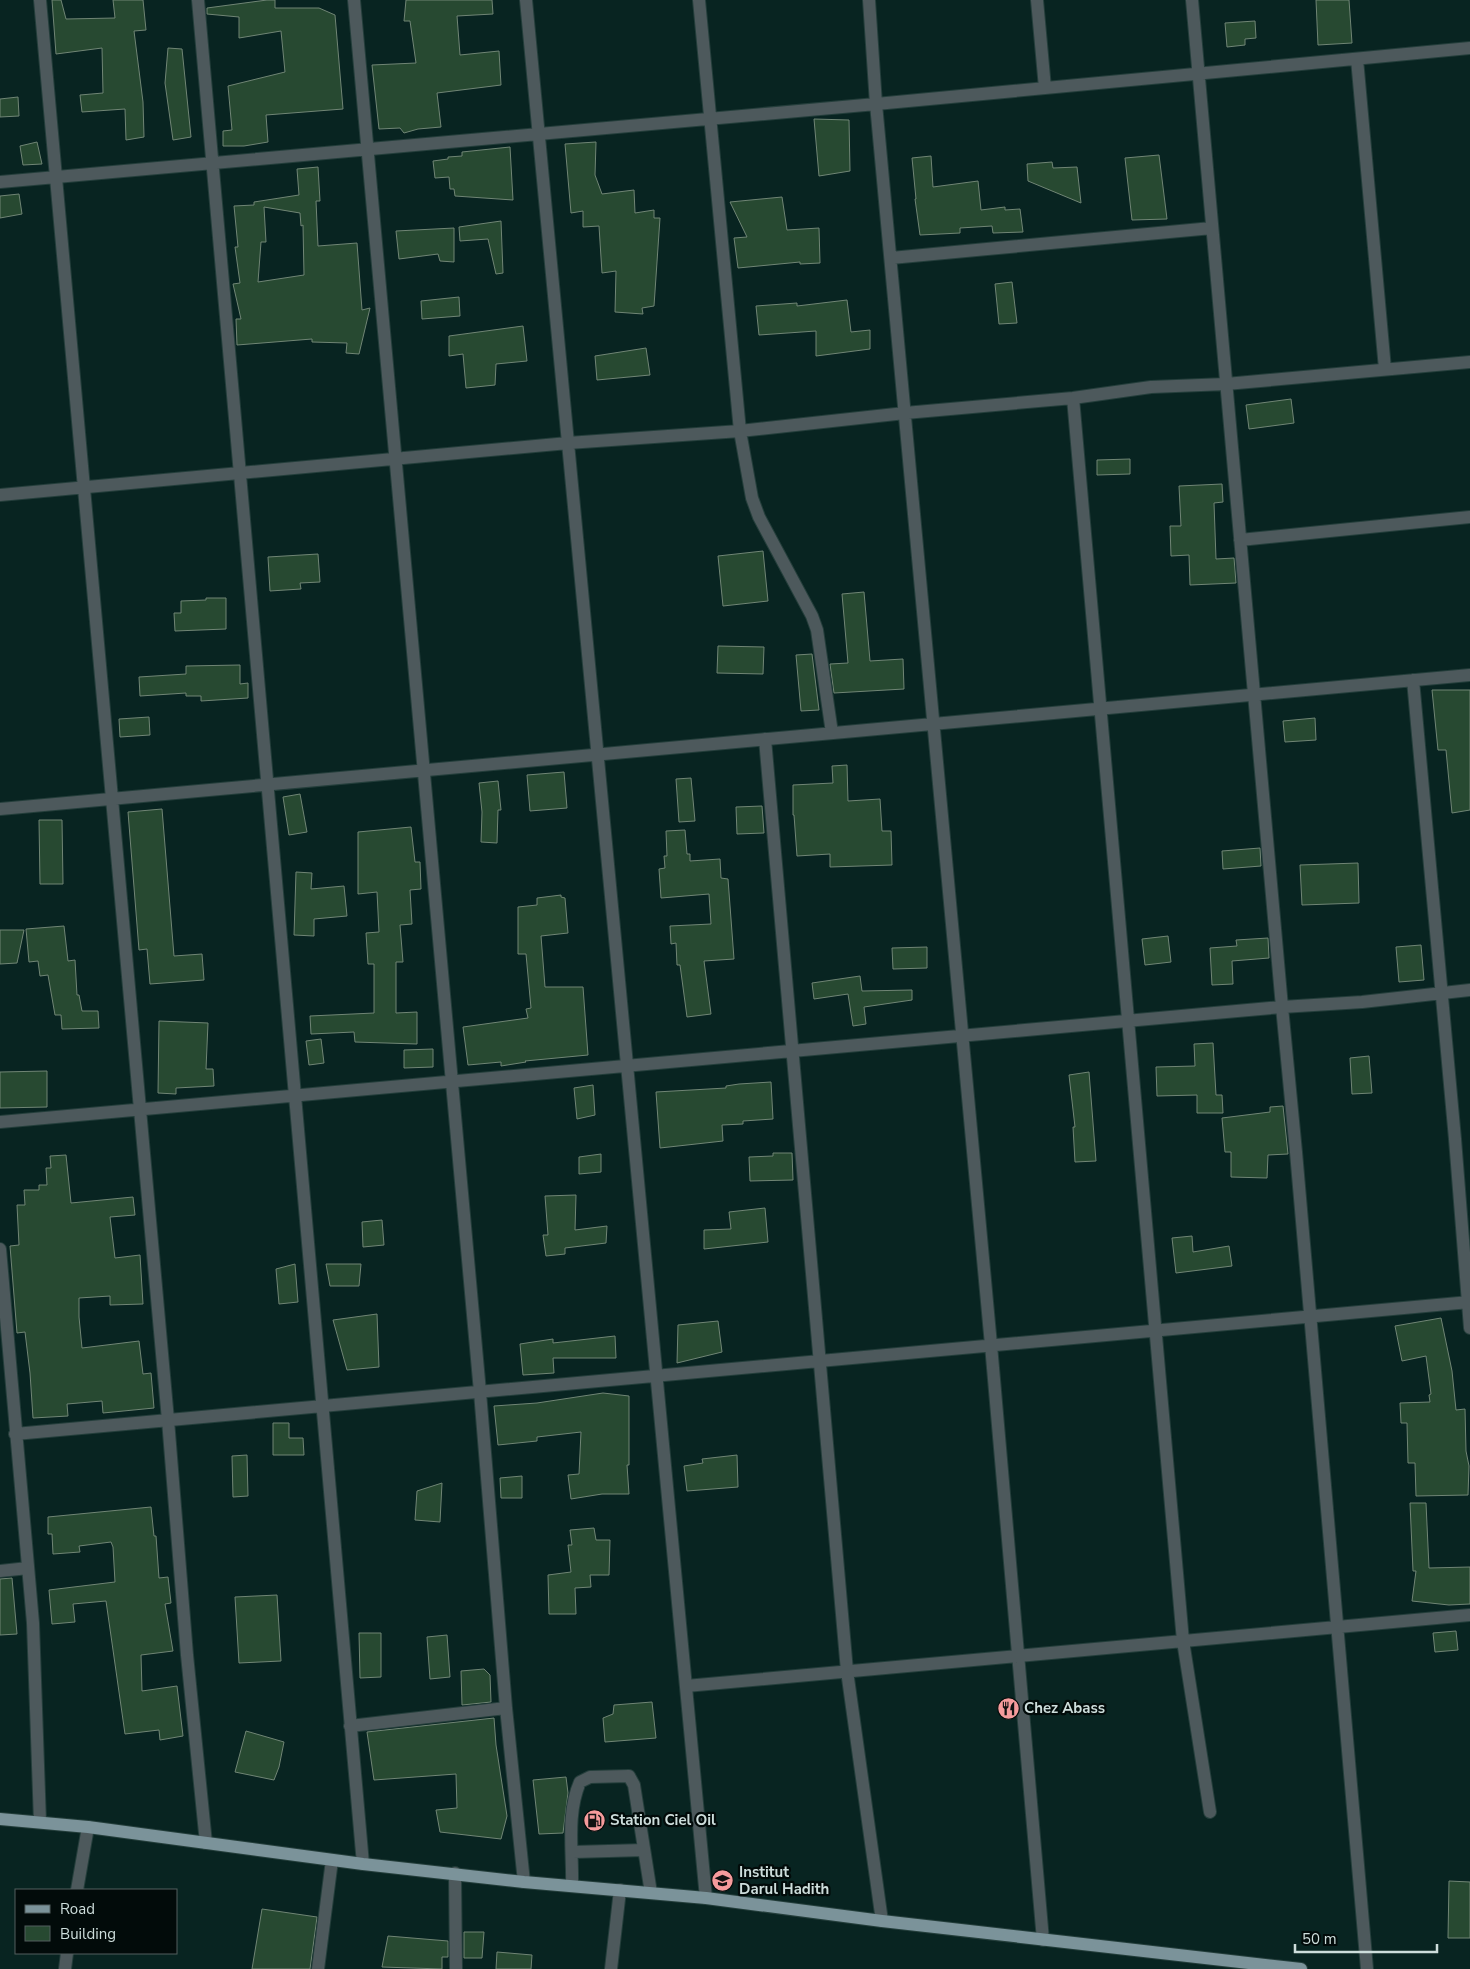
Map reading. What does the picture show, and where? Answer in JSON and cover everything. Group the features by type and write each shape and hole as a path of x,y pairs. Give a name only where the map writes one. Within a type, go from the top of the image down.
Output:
{"main road":[{"path":"0,1819 88,1827 363,1864 524,1882 706,1898 882,1921 1301,1969"}],"street":[{"path":"40,0 168,1420 186,1655 206,1844"},
{"path":"198,0 363,1864"},
{"path":"354,0 480,1392 506,1708 524,1882"},
{"path":"526,0 706,1898"},
{"path":"699,0 740,431 752,498 759,517 812,616 817,630 832,733"},
{"path":"869,0 876,104 963,1035 1043,1940"},
{"path":"1038,0 1045,88"},
{"path":"1192,0 1297,1162 1367,1969"},
{"path":"0,182 876,104 1470,48"},
{"path":"1357,59 1385,369"},
{"path":"891,258 1212,228"},
{"path":"0,495 568,443 740,431 905,413 1073,398 1151,387 1226,384 1470,362"},
{"path":"1073,398 1183,1640 1210,1812"},
{"path":"1240,540 1470,517"},
{"path":"0,809 1470,675"},
{"path":"1412,680 1455,1139 1470,1328"},
{"path":"765,739 847,1671 882,1921"},
{"path":"0,1122 1128,1020 1362,1002 1470,990"},
{"path":"0,1249 3,1311 33,1623 40,1822"},
{"path":"15,1434 1469,1302"},
{"path":"0,1570 28,1568"},
{"path":"686,1686 1470,1614"},
{"path":"350,1726 506,1708"},
{"path":"572,1886 574,1795 580,1782 590,1777 629,1776 634,1785 651,1893"},
{"path":"78,1889 88,1827"},
{"path":"573,1852 644,1850"},
{"path":"318,1969 332,1860"},
{"path":"455,1874 456,1969"},
{"path":"610,1969 620,1890"},
{"path":"65,1969 68,1954"}],"building":[{"path":"52,0 61,0 66,19 115,18 113,0 143,0 146,30 134,31 143,102 144,137 126,140 125,109 82,112 80,95 103,93 102,48 56,54"},
{"path":"275,0 275,8 319,8 335,15 343,109 266,115 268,142 244,146 223,146 223,131 232,130 228,86 285,72 281,31 239,38 239,17 207,14 207,8"},
{"path":"406,0 492,0 493,14 457,16 460,55 499,51 501,85 437,93 441,127 418,129 404,133 400,128 379,129 372,65 416,63 410,21 404,21"},
{"path":"1316,0 1349,0 1352,43 1318,45"},
{"path":"1255,21 1256,38 1245,39 1245,45 1227,47 1225,23"},
{"path":"168,48 182,49 191,137 173,140 165,83"},
{"path":"18,97 19,116 0,117 0,99"},
{"path":"814,119 849,120 850,171 819,176"},
{"path":"37,142 42,164 23,165 20,146"},
{"path":"596,142 595,175 602,194 634,190 635,213 654,210 654,218 660,218 654,306 642,308 643,314 615,312 616,271 602,273 599,226 583,227 583,211 571,213 565,144"},
{"path":"510,147 513,200 455,196 454,189 450,189 449,177 435,178 433,161 462,156 462,152"},
{"path":"1159,155 1167,219 1132,220 1125,158"},
{"path":"931,156 933,187 978,181 981,210 1005,207 1005,210 1020,209 1023,232 993,233 992,226 960,228 960,233 920,235 912,158"},
{"path":"1052,162 1053,168 1077,167 1081,203 1028,181 1027,164"},
{"path":"318,167 320,201 316,201 318,246 357,243 362,310 370,308 359,354 346,353 347,343 312,342 312,339 237,345 236,319 241,319 233,284 240,283 235,247 238,247 234,206 254,205 254,202 299,195 297,169","holes":["264,207 300,213 301,226 303,225 304,275 258,282 261,242 266,242"]},
{"path":"19,194 22,214 0,218 0,196"},
{"path":"782,197 787,230 819,228 820,263 800,264 800,262 738,268 734,238 747,237 730,202"},
{"path":"501,221 503,273 496,274 488,239 460,241 459,227"},
{"path":"454,228 454,262 440,261 438,254 399,259 396,231"},
{"path":"1012,282 1017,323 999,324 995,284"},
{"path":"459,297 460,316 422,319 421,301"},
{"path":"847,300 851,332 870,330 870,349 816,356 816,331 759,335 756,306 797,303 797,306"},
{"path":"523,326 527,361 496,364 495,385 466,388 463,354 449,356 449,336"},
{"path":"646,348 650,375 597,380 595,356"},
{"path":"1291,399 1294,423 1249,429 1246,405"},
{"path":"1130,459 1130,474 1097,475 1097,460"},
{"path":"1222,484 1223,502 1214,503 1216,559 1234,558 1236,583 1190,585 1189,555 1171,556 1170,526 1181,526 1179,486"},
{"path":"763,551 768,601 723,606 718,556"},
{"path":"318,554 320,582 300,583 301,589 270,591 268,557"},
{"path":"864,592 870,661 903,659 904,689 834,693 830,664 848,663 842,594"},
{"path":"206,598 226,598 226,629 175,631 174,613 181,613 181,601 206,600"},
{"path":"718,646 764,647 763,674 717,673"},
{"path":"812,654 819,710 801,711 796,655"},
{"path":"240,665 240,684 248,683 248,698 201,701 201,696 186,696 186,693 140,696 139,677 186,674 186,666"},
{"path":"1432,690 1470,690 1470,810 1452,813 1446,750 1438,750"},
{"path":"149,717 150,735 120,737 119,719"},
{"path":"1315,718 1316,740 1285,742 1283,721"},
{"path":"847,765 848,801 880,799 882,831 891,831 892,865 830,867 830,854 797,856 793,815 793,785 833,783 832,766"},
{"path":"564,772 567,808 530,811 527,775"},
{"path":"691,778 695,821 679,822 676,779"},
{"path":"498,781 501,810 498,810 497,843 481,842 482,812 479,783"},
{"path":"300,794 307,832 289,835 283,797"},
{"path":"762,806 764,833 737,834 736,807"},
{"path":"162,809 174,956 202,954 204,980 150,984 147,949 139,950 128,812"},
{"path":"39,820 62,820 63,884 40,884"},
{"path":"411,827 415,862 420,862 421,889 410,890 412,924 400,925 403,962 396,962 396,1013 417,1012 417,1044 355,1042 354,1032 311,1034 310,1016 374,1013 374,964 368,964 366,933 379,932 377,892 358,894 358,832"},
{"path":"685,830 687,854 690,854 690,861 720,859 721,878 728,879 734,959 704,961 711,1014 687,1017 680,965 677,965 676,943 671,944 670,926 711,924 709,894 661,898 659,869 665,868 664,856 667,856 666,831"},
{"path":"1260,848 1261,866 1223,869 1222,851"},
{"path":"1358,863 1359,903 1302,905 1300,865"},
{"path":"296,872 312,873 311,889 344,886 347,916 314,919 314,936 294,935"},
{"path":"561,895 561,897 565,898 568,933 541,936 545,987 583,987 588,1055 525,1061 501,1066 501,1062 468,1065 463,1027 528,1018 526,1009 531,1008 526,954 518,954 518,907 537,905 537,898"},
{"path":"64,926 68,961 75,960 77,995 79,995 82,1011 98,1011 99,1028 62,1029 61,1015 55,1015 48,975 40,976 38,961 29,962 26,929"},
{"path":"0,930 24,930 17,963 0,964"},
{"path":"1168,936 1171,962 1145,965 1142,939"},
{"path":"1268,938 1269,958 1232,961 1233,984 1212,985 1210,948 1237,946 1236,940"},
{"path":"1421,945 1424,980 1399,982 1396,947"},
{"path":"927,947 927,968 893,969 892,948"},
{"path":"860,976 862,991 912,990 912,1000 864,1007 866,1024 853,1026 848,994 814,999 812,983"},
{"path":"159,1021 208,1023 206,1069 213,1069 214,1086 176,1088 176,1094 158,1093"},
{"path":"321,1039 324,1063 309,1065 306,1041"},
{"path":"1213,1043 1216,1095 1222,1095 1223,1113 1197,1113 1197,1095 1157,1096 1156,1067 1195,1066 1194,1044"},
{"path":"433,1049 433,1067 404,1068 404,1050"},
{"path":"1369,1056 1372,1093 1352,1094 1350,1058"},
{"path":"47,1071 47,1107 0,1108 0,1072"},
{"path":"1089,1072 1096,1161 1075,1162 1073,1127 1075,1127 1069,1075"},
{"path":"771,1082 773,1119 743,1121 743,1124 722,1125 723,1141 660,1148 656,1092 726,1088 726,1086 739,1084"},
{"path":"593,1085 595,1115 577,1119 574,1088"},
{"path":"1283,1106 1288,1154 1268,1155 1267,1178 1231,1177 1231,1152 1225,1152 1222,1118 1270,1112 1270,1107"},
{"path":"773,1153 792,1153 793,1180 750,1181 749,1157 773,1156"},
{"path":"601,1154 601,1172 579,1174 579,1157"},
{"path":"66,1155 71,1203 133,1197 135,1215 110,1217 115,1258 140,1255 143,1304 110,1305 110,1296 79,1298 82,1348 139,1341 143,1374 151,1373 154,1408 103,1413 102,1401 67,1404 68,1416 33,1418 25,1332 17,1333 10,1246 19,1245 17,1205 25,1205 24,1190 39,1190 39,1185 47,1185 46,1168 51,1168 50,1156"},
{"path":"576,1195 575,1230 607,1226 606,1243 565,1248 565,1254 546,1256 543,1235 548,1235 545,1196"},
{"path":"765,1208 768,1242 704,1249 704,1230 731,1229 729,1212"},
{"path":"382,1220 384,1245 363,1247 362,1222"},
{"path":"1192,1236 1193,1252 1229,1246 1232,1266 1176,1273 1172,1238"},
{"path":"295,1264 298,1302 279,1304 276,1269"},
{"path":"326,1264 361,1264 359,1286 330,1286"},
{"path":"377,1314 379,1367 347,1370 333,1320"},
{"path":"1441,1318 1452,1371 1456,1410 1465,1409 1466,1451 1469,1466 1468,1495 1416,1496 1415,1463 1408,1463 1407,1423 1401,1423 1400,1403 1430,1402 1429,1395 1431,1394 1426,1356 1402,1361 1395,1326"},
{"path":"718,1321 722,1352 677,1363 678,1325"},
{"path":"615,1336 616,1358 553,1358 554,1373 523,1375 520,1344 553,1339 553,1343"},
{"path":"603,1393 629,1396 629,1465 627,1465 629,1494 602,1494 571,1499 568,1475 579,1474 581,1432 537,1437 537,1441 498,1445 494,1406 537,1403"},
{"path":"273,1423 289,1423 289,1438 303,1438 304,1455 273,1455"},
{"path":"247,1455 248,1496 233,1497 232,1456"},
{"path":"737,1455 738,1487 687,1491 684,1466 703,1463 702,1459"},
{"path":"522,1476 522,1498 501,1498 500,1478"},
{"path":"442,1483 440,1522 415,1520 417,1491"},
{"path":"1410,1503 1426,1503 1429,1568 1470,1567 1470,1604 1449,1605 1412,1601 1416,1571 1413,1571"},
{"path":"151,1507 154,1536 156,1536 159,1578 168,1577 171,1603 165,1604 173,1651 141,1655 142,1691 177,1686 183,1736 160,1740 159,1730 125,1734 106,1601 73,1604 75,1622 52,1624 49,1590 115,1582 111,1542 79,1546 80,1552 53,1554 52,1534 48,1534 48,1517"},
{"path":"594,1528 596,1540 610,1540 609,1575 590,1575 591,1587 575,1588 576,1614 549,1614 548,1575 571,1572 568,1545 572,1545 570,1530"},
{"path":"12,1578 17,1634 0,1635 0,1579"},
{"path":"277,1595 281,1661 239,1663 235,1597"},
{"path":"1456,1631 1458,1650 1435,1652 1433,1633"},
{"path":"359,1633 381,1633 381,1677 360,1678"},
{"path":"447,1635 450,1677 430,1679 427,1637"},
{"path":"484,1669 490,1675 491,1702 462,1705 461,1671"},
{"path":"652,1702 656,1738 605,1742 603,1718 613,1714 614,1705"},
{"path":"494,1718 496,1745 507,1816 501,1839 440,1832 436,1810 457,1808 456,1774 374,1780 367,1732"},
{"path":"246,1731 284,1742 279,1767 274,1780 235,1772"},
{"path":"566,1777 568,1793 563,1833 539,1834 533,1780"},
{"path":"1449,1881 1470,1882 1470,1938 1448,1938"},
{"path":"262,1909 317,1917 310,1969 252,1969"},
{"path":"464,1932 484,1932 482,1958 464,1958"},
{"path":"388,1936 448,1941 448,1957 442,1957 442,1969 382,1967"},
{"path":"497,1952 532,1955 531,1969 496,1969"}],"place":[{"name":"Chez Abass","path":"1008,1708"},
{"name":"Station Ciel Oil","path":"594,1820"},
{"name":"Institut Darul Hadith","path":"723,1881"}]}
